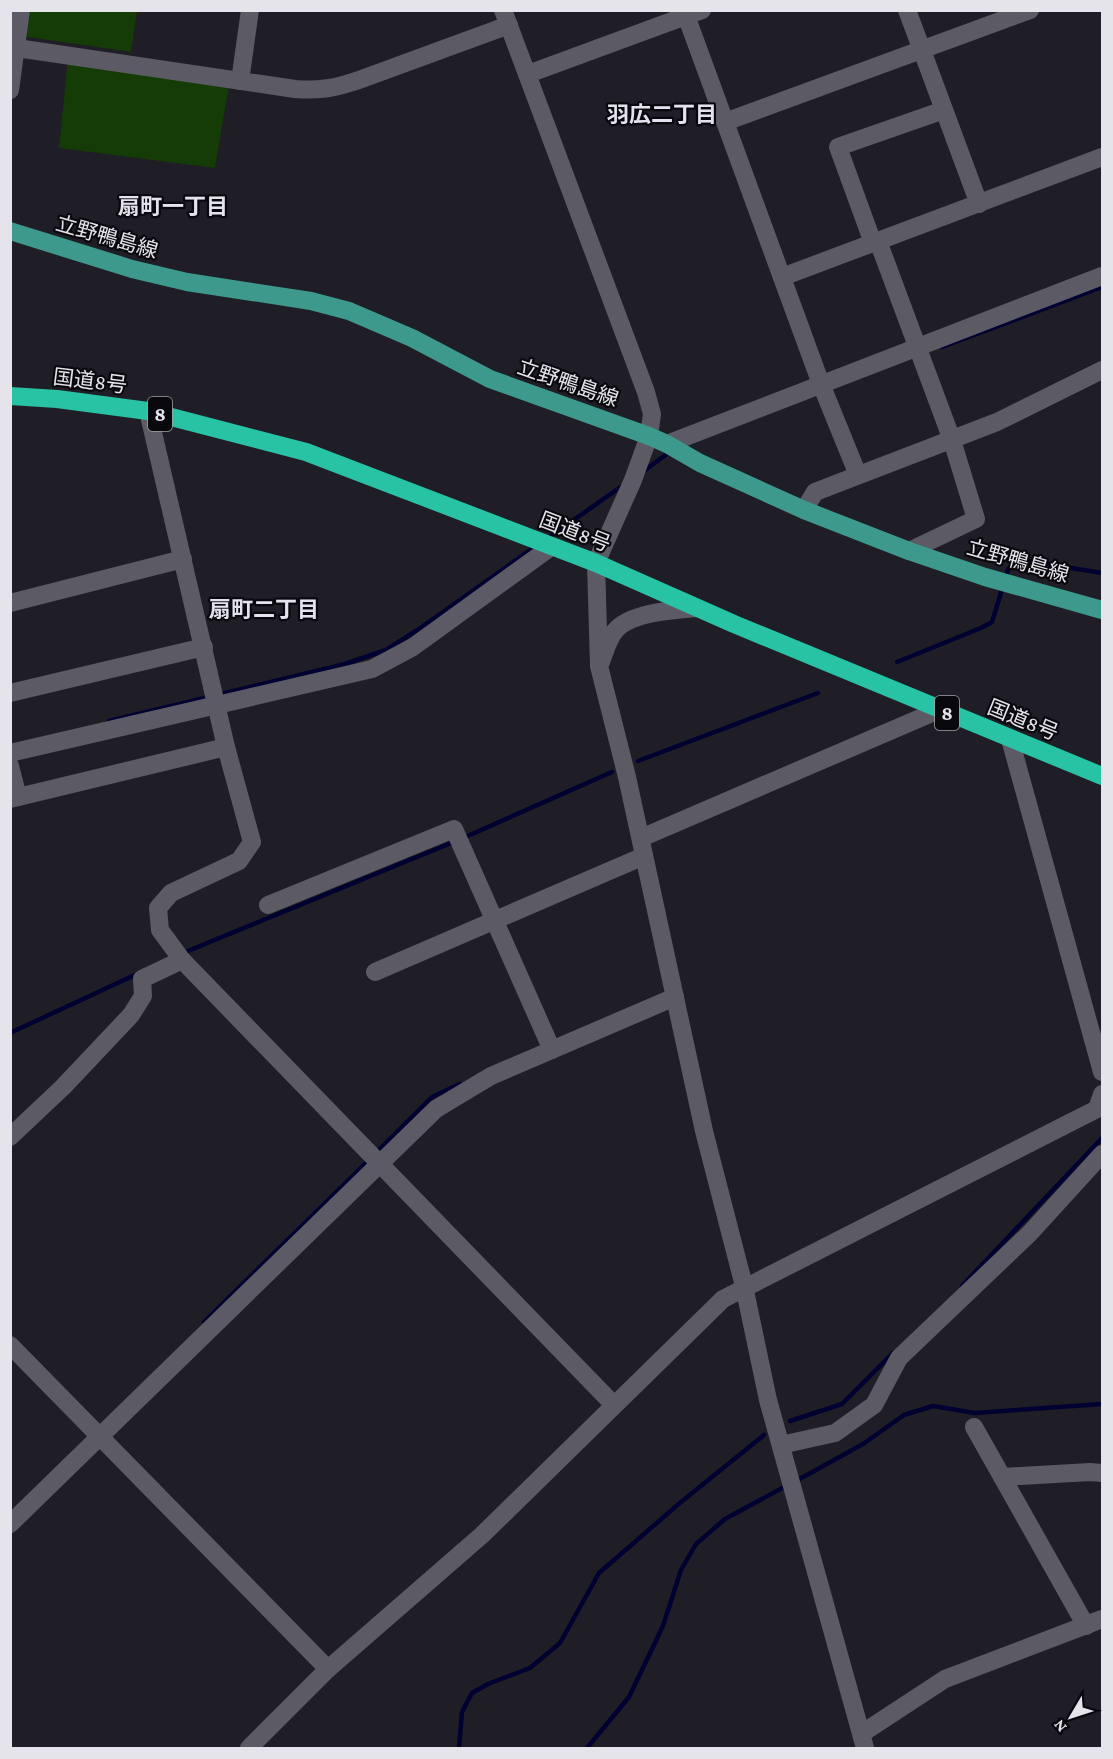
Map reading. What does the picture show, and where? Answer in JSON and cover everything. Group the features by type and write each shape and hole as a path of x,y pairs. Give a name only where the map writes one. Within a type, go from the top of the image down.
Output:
{"highway":[{"name":"国道8号","path":"10,396 57,399 148,411 306,452 596,563 939,710 1102,776"}],"main road":[{"name":"立野鴨島線","path":"10,231 132,269 187,282 311,302 349,311 412,338 490,379 668,444 700,463 804,510 909,551 985,577 1102,610"}],"street":[{"path":"10,90 21,10"},
{"path":"240,81 250,10"},
{"path":"907,10 980,204"},
{"path":"725,122 1030,10"},
{"path":"528,74 690,12 725,122 824,390 858,475"},
{"path":"14,48 240,81 295,92 337,91 506,18 646,392 652,414 649,436 621,508 596,563 599,666 642,847 704,1131 744,1287 768,1400 863,1741 945,1679 1094,1623 1002,1477 975,1428"},
{"path":"909,551 976,519 952,440 838,147 944,110"},
{"path":"782,277 1102,158"},
{"path":"668,444 920,354 1102,276"},
{"path":"804,510 815,492 997,422 1102,370"},
{"path":"148,411 226,747 252,842 239,861 171,893 158,908 160,930 177,954 614,1405"},
{"path":"10,753 372,669 413,647 551,547"},
{"path":"10,603 183,559"},
{"path":"599,666 615,631 625,623 637,617 663,611 697,608"},
{"path":"10,693 204,647"},
{"path":"375,972 494,921 642,847 939,710"},
{"path":"1010,739 1102,1072"},
{"path":"10,766 14,798 226,747"},
{"path":"268,905 454,829 552,1050"},
{"path":"10,1137 63,1087 131,1015 143,996 142,979 177,954"},
{"path":"10,1524 95,1431 375,1159 436,1109 492,1076 675,997"},
{"path":"249,1749 328,1669 482,1535 723,1299 1101,1105"},
{"path":"781,1446 835,1433 874,1405 899,1358 1030,1233 1102,1154"},
{"path":"10,1345 328,1669"},
{"path":"1002,1477 1102,1473"}],"green space":[{"path":"26,11 137,11 131,52 22,36"},
{"path":"68,58 230,79 215,168 59,148"}],"waterway":[{"path":"942,347 1102,287"},
{"path":"641,473 671,451"},
{"path":"548,538 622,486"},
{"path":"217,695 345,664 386,650 536,546"},
{"path":"1006,578 1008,569 1028,561 1102,573"},
{"path":"897,662 992,622 1003,586"},
{"path":"638,761 818,693"},
{"path":"109,721 209,697"},
{"path":"463,838 612,772"},
{"path":"183,953 456,841"},
{"path":"10,1033 137,974"},
{"path":"375,1154 432,1097 460,1084"},
{"path":"962,1286 1102,1138"},
{"path":"204,1322 369,1160"},
{"path":"790,1421 842,1404 893,1353"},
{"path":"796,1481 863,1444 904,1415 933,1406 975,1413 1102,1404"},
{"path":"459,1748 462,1712 472,1693 488,1684 530,1668 560,1643 599,1573 681,1502 764,1435"},
{"path":"587,1748 629,1697 663,1626 681,1570 696,1544 725,1519 786,1486"}],"district":[{"name":"羽広二丁目","path":"662,114"},
{"name":"扇町一丁目","path":"173,206"},
{"name":"扇町二丁目","path":"264,609"}]}
